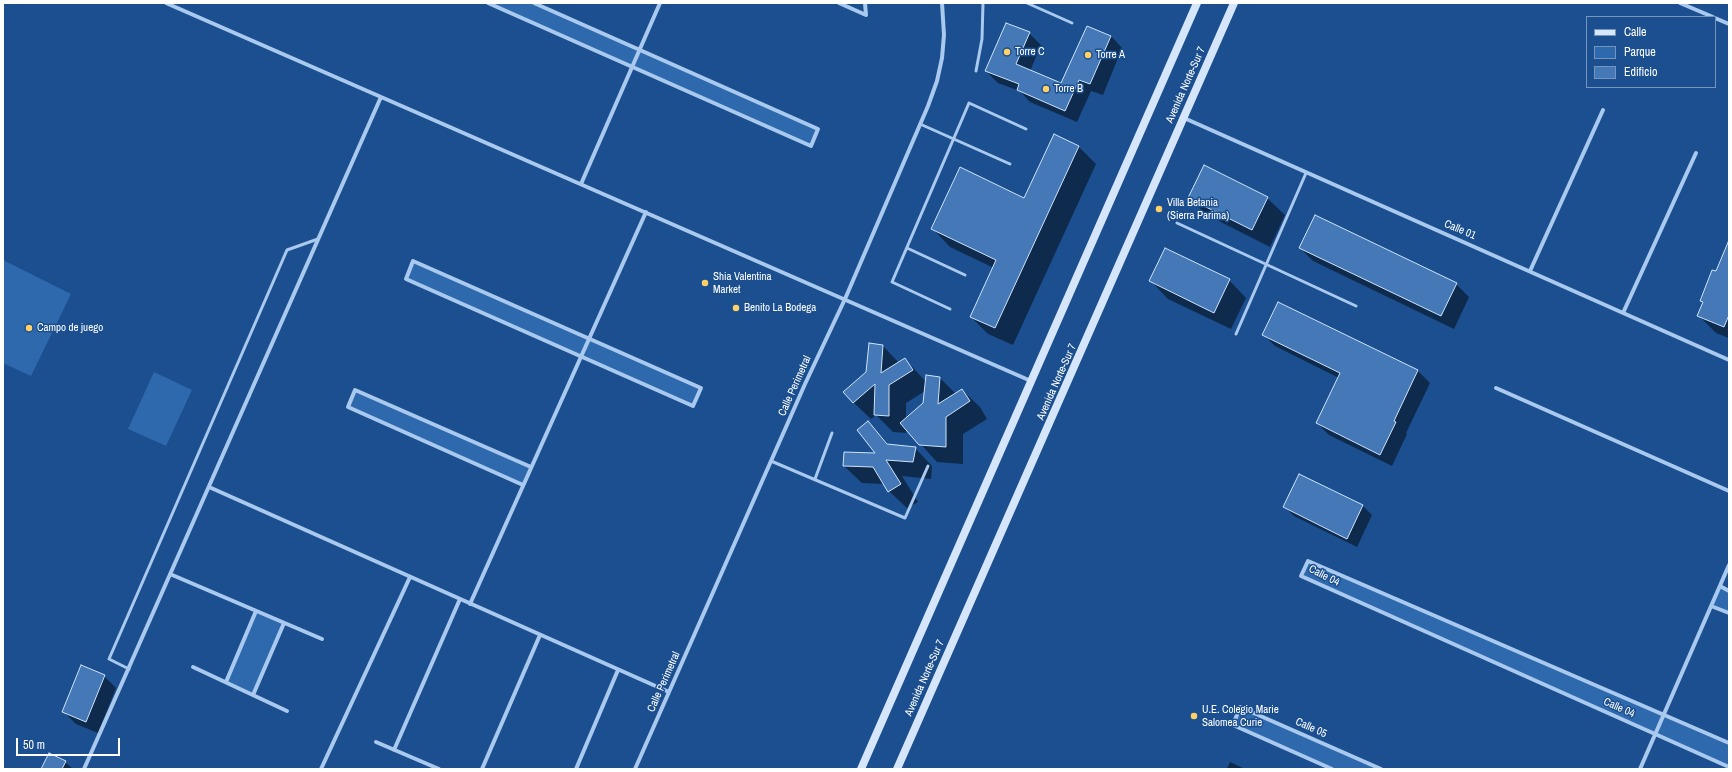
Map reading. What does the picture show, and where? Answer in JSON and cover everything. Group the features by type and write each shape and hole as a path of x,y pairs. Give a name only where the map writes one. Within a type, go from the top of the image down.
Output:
{"main road":[{"name":"Avenida Norte-Sur 7","path":"861,769 1197,3"},
{"name":"Avenida Norte-Sur 7","path":"897,769 1234,3"}],"street":[{"path":"166,3 172,4 180,9 1031,381"},
{"path":"180,9 183,3"},
{"path":"488,3 811,146 818,129 534,3"},
{"path":"581,184 660,3"},
{"path":"839,3 866,15 865,3"},
{"name":"Calle Perimetral","path":"635,769 771,461 845,299 920,124 937,81 942,58 944,35 942,3"},
{"path":"1680,3 1712,16"},
{"path":"1716,18 1729,24"},
{"path":"84,769 381,97"},
{"path":"1530,271 1603,110"},
{"name":"Calle 01","path":"1184,118 1729,360"},
{"path":"1623,313 1696,153"},
{"path":"470,604 646,212"},
{"path":"414,261 701,388 693,406 581,356 406,279 414,261"},
{"path":"1496,388 1729,491"},
{"path":"523,485 348,407 355,390 531,467"},
{"path":"209,487 669,692"},
{"name":"Calle 04","path":"1729,743 1308,561 1301,576 1729,766"},
{"path":"1640,769 1729,565"},
{"path":"170,574 322,639"},
{"path":"321,769 410,577"},
{"path":"1720,586 1729,591"},
{"path":"394,750 460,599"},
{"path":"1711,606 1729,613"},
{"path":"226,682 256,611"},
{"path":"253,695 284,623"},
{"path":"482,769 540,635"},
{"path":"193,667 287,711"},
{"path":"576,769 618,670"},
{"name":"Calle 05","path":"1332,769 1233,725 1240,707 1381,769"},
{"path":"376,742 439,769"}],"lane":[{"path":"976,71 982,39 984,3"},
{"path":"1026,3 1072,24"},
{"path":"950,309 892,282 969,103 1026,129"},
{"path":"920,124 1010,164"},
{"path":"1236,334 1306,173"},
{"path":"1177,223 1356,306"},
{"path":"129,669 109,659 287,250 318,239"},
{"path":"907,248 965,275"},
{"path":"815,480 832,433"},
{"path":"771,461 905,518 928,466"}],"green space":[{"path":"488,3 534,3 818,129 811,146"},
{"name":"Campo de juego","path":"3,260 71,294 31,376 3,363"},
{"path":"413,261 701,388 693,406 406,279"},
{"path":"154,372 192,390 166,446 128,429"},
{"path":"355,390 531,467 523,485 348,407"},
{"path":"1308,561 1729,743 1729,767 1301,576"},
{"path":"1720,587 1729,591 1729,613 1712,605"},
{"path":"256,611 284,623 253,695 226,682"},
{"path":"1240,707 1381,769 1332,769 1233,725"}],"building":[{"path":"1006,23 1030,32 1016,64 1061,83 1087,26 1111,36 1090,84 1079,80 1065,111 1017,90 1019,84 985,71"},
{"path":"1054,134 1079,146 995,328 970,317 996,260 931,229 960,167 1024,198"},
{"path":"1204,165 1268,197 1252,230 1188,198"},
{"path":"1315,215 1457,283 1441,316 1299,248"},
{"path":"1729,240 1729,315 1724,327 1697,316 1703,302 1700,301 1712,270 1716,271"},
{"path":"1165,248 1230,279 1214,313 1149,281"},
{"path":"1278,302 1418,370 1380,455 1316,423 1340,373 1262,335"},
{"path":"869,343 883,345 881,373 905,358 913,370 889,385 889,416 874,415 875,384 853,403 843,392 866,372"},
{"path":"926,375 940,377 938,404 962,389 970,401 946,417 946,447 919,445 900,423 923,403"},
{"path":"868,421 887,444 916,447 913,462 886,460 901,484 888,492 873,467 843,466 844,452 875,453 857,430"},
{"path":"1299,474 1363,505 1347,539 1283,507"},
{"path":"81,665 105,675 86,722 62,712"},
{"path":"49,753 66,761 62,769 41,769"}],"place":[{"name":"Torre C","path":"1007,52"},
{"name":"Torre A","path":"1088,55"},
{"name":"Torre B","path":"1046,89"},
{"name":"Villa Betania (Sierra Parima)","path":"1159,209"},
{"name":"Shia Valentina Market","path":"705,283"},
{"name":"Benito La Bodega","path":"736,308"},
{"name":"Campo de juego","path":"29,328"},
{"name":"U.E. Colegio Marie Salomea Curie","path":"1194,716"}]}
